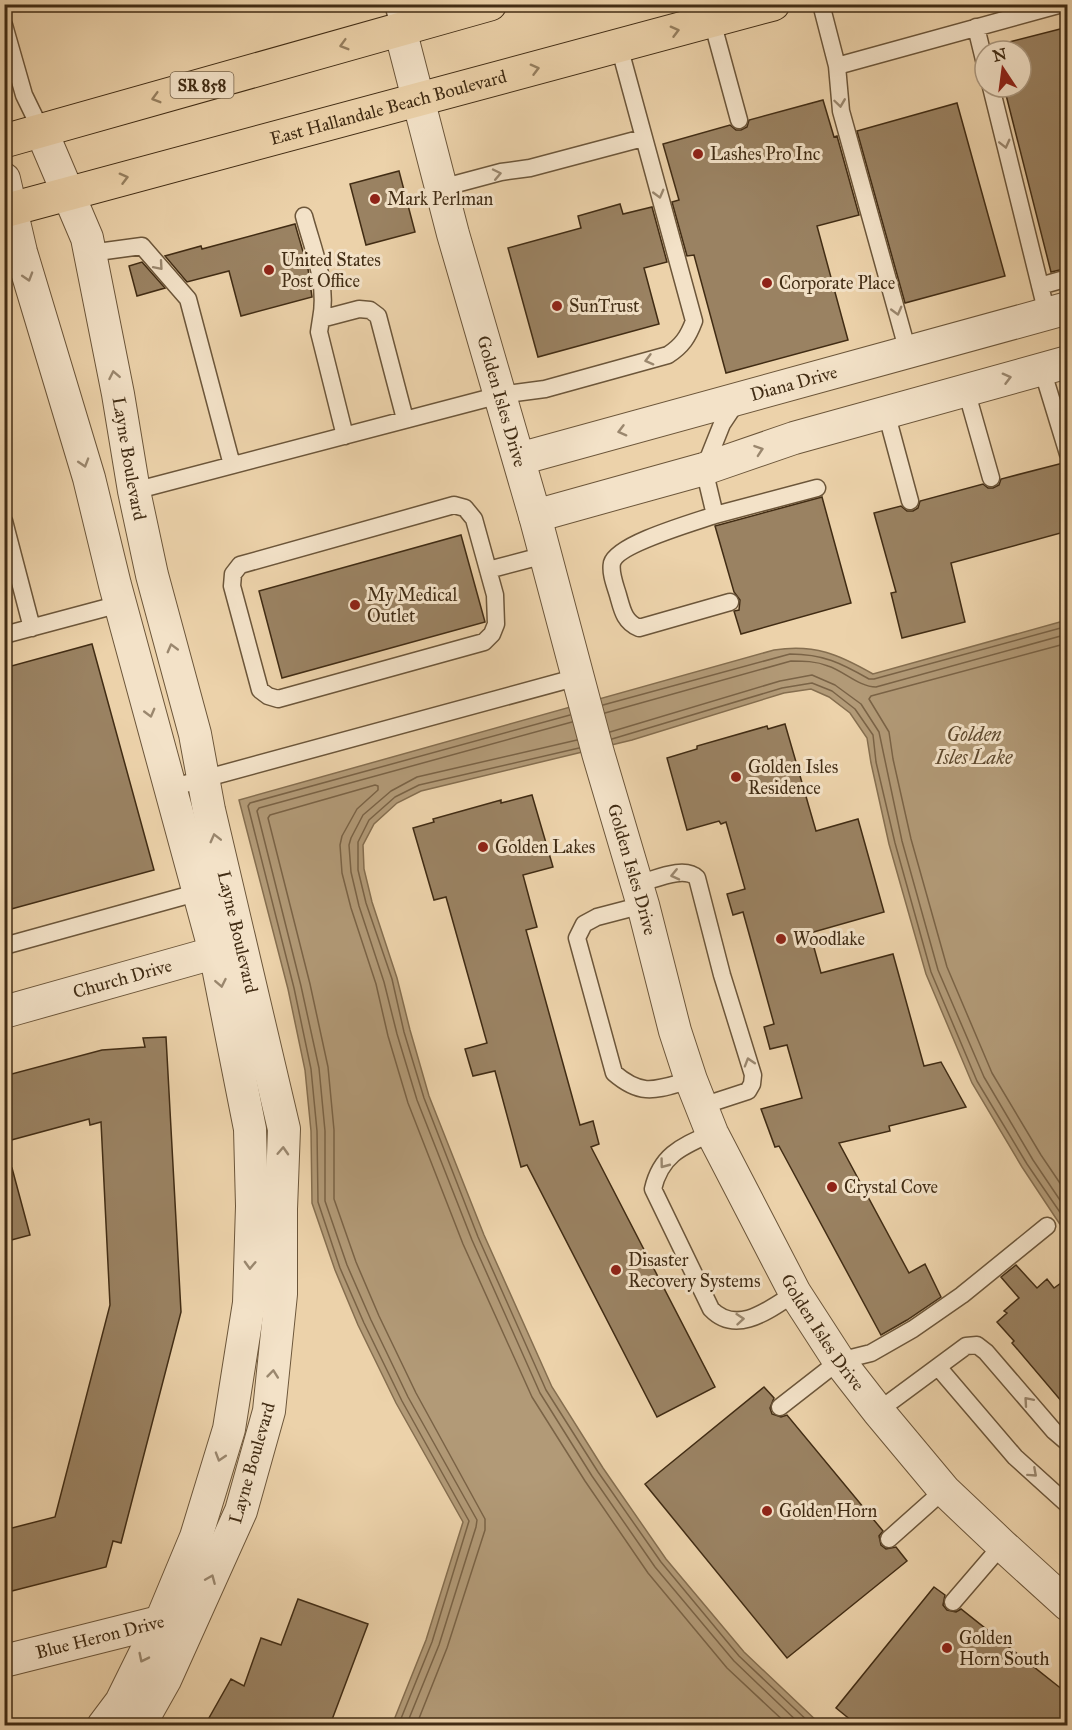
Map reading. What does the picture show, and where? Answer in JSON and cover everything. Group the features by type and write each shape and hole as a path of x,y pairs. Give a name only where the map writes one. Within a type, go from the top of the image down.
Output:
{"main road":[{"name":"SR 858","path":"4,141 397,17 490,4"},
{"name":"East Hallandale Beach Boulevard","path":"7,199 68,193 418,101 772,4"}],"street":[{"name":"Golden Isles Drive","path":"397,17 441,188 546,555 598,753 640,894 675,1031 702,1106 740,1189 795,1293 839,1362 944,1490 1068,1605"},
{"name":"Layne Boulevard","path":"41,130 87,238 152,575 195,734 204,778 209,810 213,888"},
{"name":"Layne Boulevard","path":"7,199 88,478 170,788 213,888 228,949 250,1129 282,1294 269,1411 241,1511 196,1615 165,1680 139,1725"},
{"name":"Diana Drive","path":"519,459 908,352 1051,302"},
{"path":"535,516 704,469 794,438 1055,365"},
{"name":"Church Drive","path":"4,1012 228,949"},
{"name":"Layne Boulevard","path":"103,1725 121,1702 161,1621 196,1537 229,1429 266,1208"},
{"name":"Blue Heron Drive","path":"4,1661 161,1621 196,1615"}],"lane":[{"path":"821,4 837,66 842,111 908,352"},
{"path":"837,66 976,27 1006,12 1062,4"},
{"path":"712,21 739,120"},
{"path":"4,25 24,95 41,130"},
{"path":"976,27 979,39"},
{"path":"134,491 500,395 545,389 668,355 680,347 688,336 693,321 619,46"},
{"path":"994,99 1051,302"},
{"path":"441,188 501,172 530,168 644,138"},
{"path":"304,216 324,288 319,332 345,436"},
{"path":"90,253 142,246 188,299 232,465"},
{"path":"1051,302 1068,278"},
{"path":"321,319 359,309 370,310 378,316 405,419"},
{"path":"1055,365 1068,454"},
{"path":"966,390 991,478"},
{"path":"715,515 704,469 722,424 739,398"},
{"path":"886,412 910,501"},
{"path":"730,602 639,628 631,625 625,617 612,572 612,562 618,553 634,544 715,515 817,488"},
{"path":"454,505 465,508 474,519 488,570 495,595 495,624 492,634 484,642 278,699 260,690 231,586 233,574 240,565 454,505"},
{"path":"4,521 32,628"},
{"path":"488,570 546,555"},
{"path":"4,635 32,628 118,594 152,575"},
{"path":"170,788 580,687"},
{"path":"684,872 692,873 697,879 722,975 753,1075 748,1091 702,1106 658,1089 643,1090 628,1084 614,1072 577,938 584,924 684,872"},
{"path":"4,946 213,888"},
{"path":"702,1106 679,1148 665,1160 656,1176 653,1189 711,1309 719,1317 732,1321 754,1318 795,1293"},
{"path":"780,1407 839,1362 871,1353 913,1329 962,1295 1047,1226"},
{"path":"878,1412 966,1346 977,1345 986,1352 1054,1431 1068,1443"},
{"path":"938,1367 1016,1457 1068,1505"},
{"path":"889,1539 944,1490"},
{"path":"953,1602 1002,1545"}],"water":[{"name":"Golden Isles Lake","path":"1067,620 1067,1235 1022,1167 972,1083 926,974 889,844 867,738 850,713 829,697 811,689 784,693 632,740 421,791 397,803 374,824 363,845 364,869 429,1096 484,1235 552,1387 603,1468 666,1559 744,1652 821,1725 392,1725 426,1640 463,1522 396,1403 358,1325 335,1270 312,1203 311,1131 305,1070 288,989 239,800 774,650 802,648 826,652 873,674"}],"building":[{"path":"1068,27 1068,268 1051,272 1007,99 1033,99 1033,39 1021,39"},
{"name":"Corporate Place","path":"823,100 834,137 837,136 859,215 817,226 848,340 726,373 694,255 687,256 672,202 679,200 663,144 730,125 736,130 741,130 747,127 749,120"},
{"path":"957,103 1005,276 905,303 857,131"},
{"path":"399,171 415,232 366,245 350,184"},
{"path":"620,204 623,214 652,207 667,262 644,268 659,324 538,357 508,248 581,228 578,216"},
{"name":"United States Post Office","path":"295,224 308,269 312,297 241,316 229,271 187,282 165,256 201,246 202,249"},
{"path":"142,262 165,288 137,296 129,266"},
{"path":"1063,463 1068,464 1068,531 951,563 965,622 902,638 891,593 896,592 874,513 901,506 907,511 913,511 918,508 920,501 983,484 988,488 993,488 999,485 1001,479"},
{"path":"822,497 851,603 741,634 734,611 739,610 740,600 734,592 715,526"},
{"path":"461,535 485,622 282,678 259,591"},
{"path":"92,644 154,870 4,911 4,668"},
{"path":"785,724 816,831 858,819 884,912 810,933 821,973 893,954 924,1066 941,1062 966,1107 889,1126 890,1131 839,1143 909,1273 925,1264 941,1297 881,1335 779,1146 775,1147 761,1109 802,1098 787,1045 770,1049 764,1027 774,1024 743,912 733,915 727,894 745,889 726,822 721,824 719,821 687,830 667,758 697,749 697,746 767,726 768,729"},
{"path":"532,795 553,867 523,875 537,927 526,930 580,1125 593,1121 599,1144 591,1147 715,1387 657,1417 527,1165 521,1167 495,1071 473,1076 465,1049 487,1043 446,897 434,900 413,828 434,822 433,819 501,800 501,803"},
{"path":"166,1037 181,1312 121,1543 113,1541 106,1567 4,1593 4,1530 55,1517 110,1305 101,1122 90,1125 89,1119 4,1142 4,1076 102,1050 145,1047 143,1038"},
{"path":"12,1168 30,1235 4,1242 4,1169"},
{"path":"1016,1265 1037,1288 1047,1279 1054,1288 1068,1278 1068,1409 997,1322 1007,1313 1004,1311 1019,1298 1001,1277"},
{"name":"Golden Horn","path":"764,1387 774,1398 770,1408 772,1414 781,1417 787,1415 883,1531 879,1536 881,1545 886,1549 896,1547 907,1561 787,1658 645,1484"},
{"name":"Golden Horn South","path":"934,1587 945,1595 943,1605 947,1610 956,1612 961,1609 1068,1694 1068,1725 857,1725 836,1708"},
{"path":"298,1599 368,1624 330,1725 205,1725 231,1679 244,1686 261,1638 281,1645"}],"place":[{"name":"Lashes Pro Inc","path":"698,154"},
{"name":"Mark Perlman","path":"375,199"},
{"name":"United States Post Office","path":"269,270"},
{"name":"Corporate Place","path":"767,283"},
{"name":"SunTrust","path":"557,306"},
{"name":"My Medical Outlet","path":"355,605"},
{"name":"Golden Isles Residence","path":"736,777"},
{"name":"Golden Lakes","path":"483,847"},
{"name":"Woodlake","path":"781,939"},
{"name":"Crystal Cove","path":"832,1187"},
{"name":"Disaster Recovery Systems","path":"616,1270"},
{"name":"Golden Horn","path":"767,1511"},
{"name":"Golden Horn South","path":"947,1648"}]}
